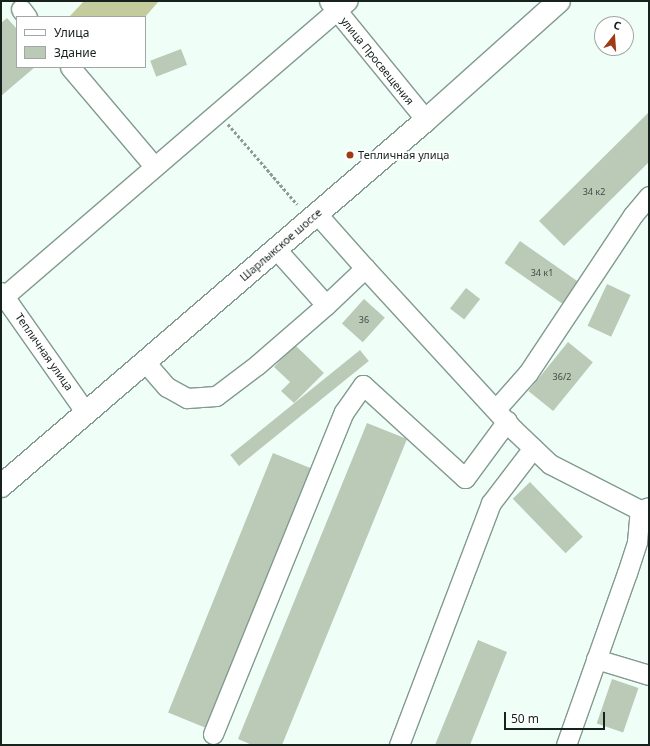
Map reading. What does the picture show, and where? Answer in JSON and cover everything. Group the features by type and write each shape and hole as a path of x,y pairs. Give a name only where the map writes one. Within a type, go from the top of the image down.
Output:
{"main road":[{"name":"Шарлыкское шоссе","path":"1,486 426,120 559,1"}],"street":[{"name":"улица Просвещения","path":"338,5 426,120"},
{"path":"2,296 218,113 338,5"},
{"path":"71,68 154,166"},
{"path":"213,734 344,412 363,385 465,478 528,373 633,215 649,196"},
{"path":"317,214 365,268 502,415 550,464 645,509 637,542 566,745"},
{"path":"276,249 326,305"},
{"path":"145,362 167,387 187,398 216,396 257,365 326,305 365,268"},
{"name":"Тепличная улица","path":"2,296 86,412"},
{"path":"399,745 490,503 533,448"},
{"path":"596,659 649,675"}],"path":[{"path":"218,113 297,204"}],"green space":[{"path":"84,1 159,1 146,16 70,16"}],"building":[{"path":"7,18 16,28 16,68 34,68 1,96 1,23"},
{"path":"181,49 187,65 156,77 150,61"},
{"path":"649,112 649,162 564,246 539,221"},
{"path":"520,241 579,282 563,304 505,263"},
{"path":"607,284 631,295 611,337 588,326"},
{"path":"466,288 480,299 464,320 450,308"},
{"path":"364,299 385,318 363,342 342,324"},
{"path":"568,342 593,362 553,411 528,391"},
{"path":"295,345 324,373 294,403 281,391 290,382 274,367"},
{"path":"360,350 369,361 239,466 230,455"},
{"path":"367,423 407,439 282,745 252,745 238,739"},
{"path":"273,453 311,468 206,728 168,713"},
{"path":"530,482 583,537 566,553 513,499"},
{"path":"478,640 507,652 470,745 435,745"},
{"path":"612,679 638,688 623,733 597,723"}],"place":[{"name":"Тепличная улица","path":"350,155"}]}
